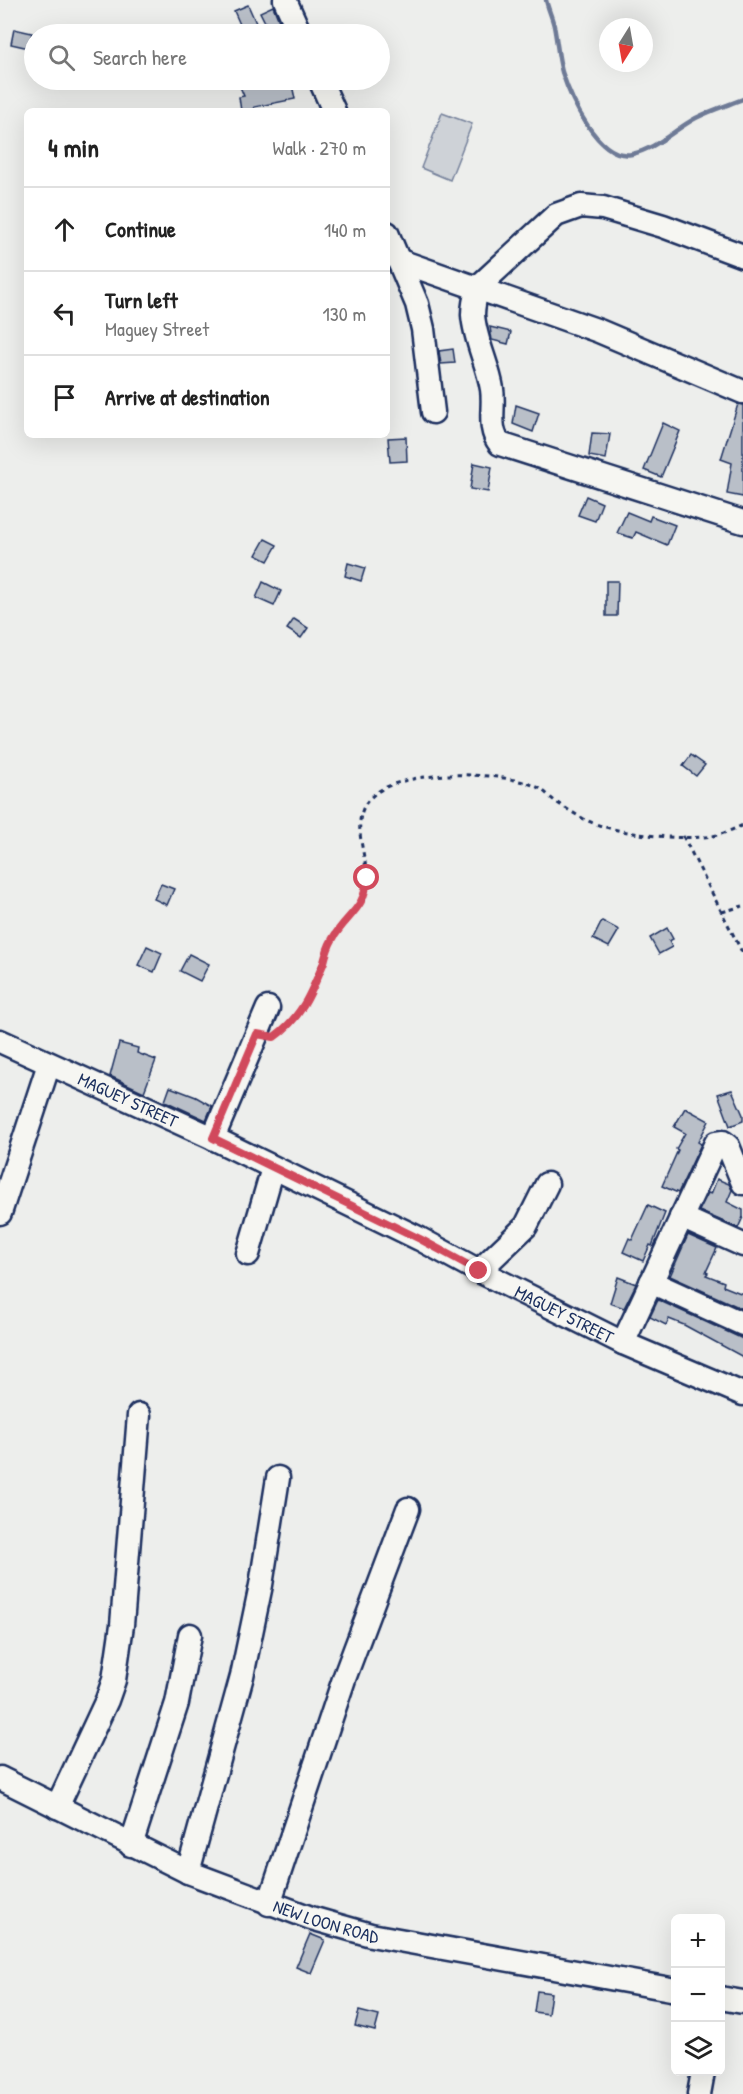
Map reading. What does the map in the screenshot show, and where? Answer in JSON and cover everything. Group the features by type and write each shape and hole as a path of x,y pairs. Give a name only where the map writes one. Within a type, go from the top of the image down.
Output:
{"street":[{"path":"285,0 296,24"},
{"path":"325,90 333,108"},
{"path":"743,256 663,226 603,208 581,206 556,215 478,287 474,301 475,327 492,389 493,430 500,444 743,522"},
{"path":"390,239 417,304 423,329 433,412"},
{"path":"400,261 599,331 743,392"},
{"path":"213,1138 268,1008"},
{"name":"MAGUEY STREET","path":"0,1041 213,1138 420,1239 623,1343 743,1394"},
{"path":"0,1213 49,1064"},
{"path":"623,1343 716,1143 723,1142 728,1146 743,1183"},
{"path":"248,1254 273,1168"},
{"path":"479,1271 526,1226 547,1184"},
{"path":"681,1217 743,1245"},
{"path":"651,1282 743,1324"},
{"path":"57,1807 107,1700 114,1680 122,1625 139,1415"},
{"path":"188,1872 251,1635 278,1478"},
{"path":"269,1904 345,1676 408,1509"},
{"path":"131,1845 177,1703 190,1635"},
{"name":"NEW LOON ROAD","path":"0,1778 188,1872 269,1904 370,1935 671,1989"},
{"path":"725,1999 743,2002"},
{"path":"699,2094 702,2076"}],"path":[{"path":"257,1034 274,1037 299,1015 331,942 342,924 357,911 366,893 367,878 359,835 361,818 374,794 386,786 413,778 450,774 500,777 523,781 538,787 555,802 585,819 611,829 646,835 699,837 716,835 743,825"},
{"path":"683,836 743,954"},
{"path":"722,912 743,906"}],"shaded area":[{"path":"442,113 472,124 450,180 421,168"}],"building":[{"path":"248,5 256,23 240,24 234,11"},
{"path":"273,6 279,21 266,24 260,12"},
{"path":"14,29 24,31 24,47 11,44"},
{"path":"241,90 293,90 295,99 254,108 241,108 239,97 244,96"},
{"path":"490,327 511,332 508,344 492,340"},
{"path":"453,349 455,363 441,364 439,351"},
{"path":"738,404 743,405 743,497 727,494 732,463 721,459"},
{"path":"516,405 539,413 533,432 513,424"},
{"path":"663,423 680,431 661,477 644,470"},
{"path":"592,433 610,434 606,459 589,456"},
{"path":"406,437 407,461 390,462 388,438"},
{"path":"474,463 492,467 488,492 470,489"},
{"path":"586,496 602,503 595,521 578,515"},
{"path":"627,512 649,521 651,516 675,525 667,545 636,532 633,538 617,533"},
{"path":"265,539 277,545 268,561 256,555"},
{"path":"348,563 365,568 361,581 345,576"},
{"path":"606,581 618,581 617,616 606,616"},
{"path":"263,582 281,591 274,606 256,598"},
{"path":"294,619 308,628 301,638 287,629"},
{"path":"691,755 705,765 696,776 683,766"},
{"path":"161,884 174,889 167,905 154,899"},
{"path":"602,921 619,930 609,947 593,939"},
{"path":"667,928 673,939 669,941 672,947 659,954 650,938"},
{"path":"147,946 162,953 154,972 138,965"},
{"path":"189,954 209,964 200,981 180,971"},
{"path":"119,1043 138,1048 137,1053 156,1060 144,1092 110,1076"},
{"path":"170,1087 212,1106 206,1120 165,1101"},
{"path":"732,1090 743,1115 743,1121 730,1126 718,1094"},
{"path":"685,1108 709,1121 678,1193 662,1186 678,1150 676,1149 685,1133 674,1127"},
{"path":"717,1179 729,1184 732,1190 727,1202 743,1210 743,1217 738,1228 699,1211 708,1193 711,1194"},
{"path":"648,1205 665,1213 652,1246 650,1245 643,1261 623,1252 629,1238 632,1240"},
{"path":"688,1235 717,1248 706,1275 724,1282 723,1286 743,1294 743,1309 670,1276"},
{"path":"618,1277 636,1284 624,1308 610,1303"},
{"path":"658,1300 743,1339 743,1357 684,1325 669,1319 666,1325 650,1317"},
{"path":"310,1934 325,1940 311,1973 296,1967"},
{"path":"537,1991 551,1993 548,2014 534,2012"},
{"path":"359,2011 379,2016 375,2031 355,2026"}],"waterway":[{"path":"546,0 566,83 587,125 608,148 620,154 641,151 688,122 743,99"}],"route":[{"path":"367,878 366,893 357,911 342,924 331,942 299,1015 274,1037 257,1034 213,1138 420,1239 479,1271"}]}
